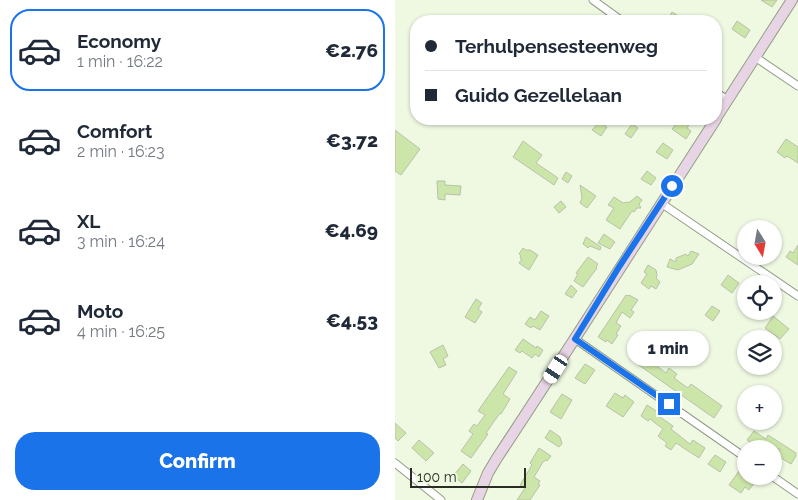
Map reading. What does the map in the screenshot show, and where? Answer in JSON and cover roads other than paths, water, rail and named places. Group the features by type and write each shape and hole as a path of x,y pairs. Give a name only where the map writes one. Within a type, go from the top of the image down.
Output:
{"main road":[{"path":"722,108 792,0"},
{"path":"477,500 488,473 711,125"}],"street":[{"path":"593,0 614,15"},
{"path":"755,57 798,86"},
{"path":"722,96 727,100"},
{"path":"661,203 798,296"},
{"path":"575,339 737,452"},
{"path":"395,463 441,500"},
{"path":"782,483 798,494"}]}
